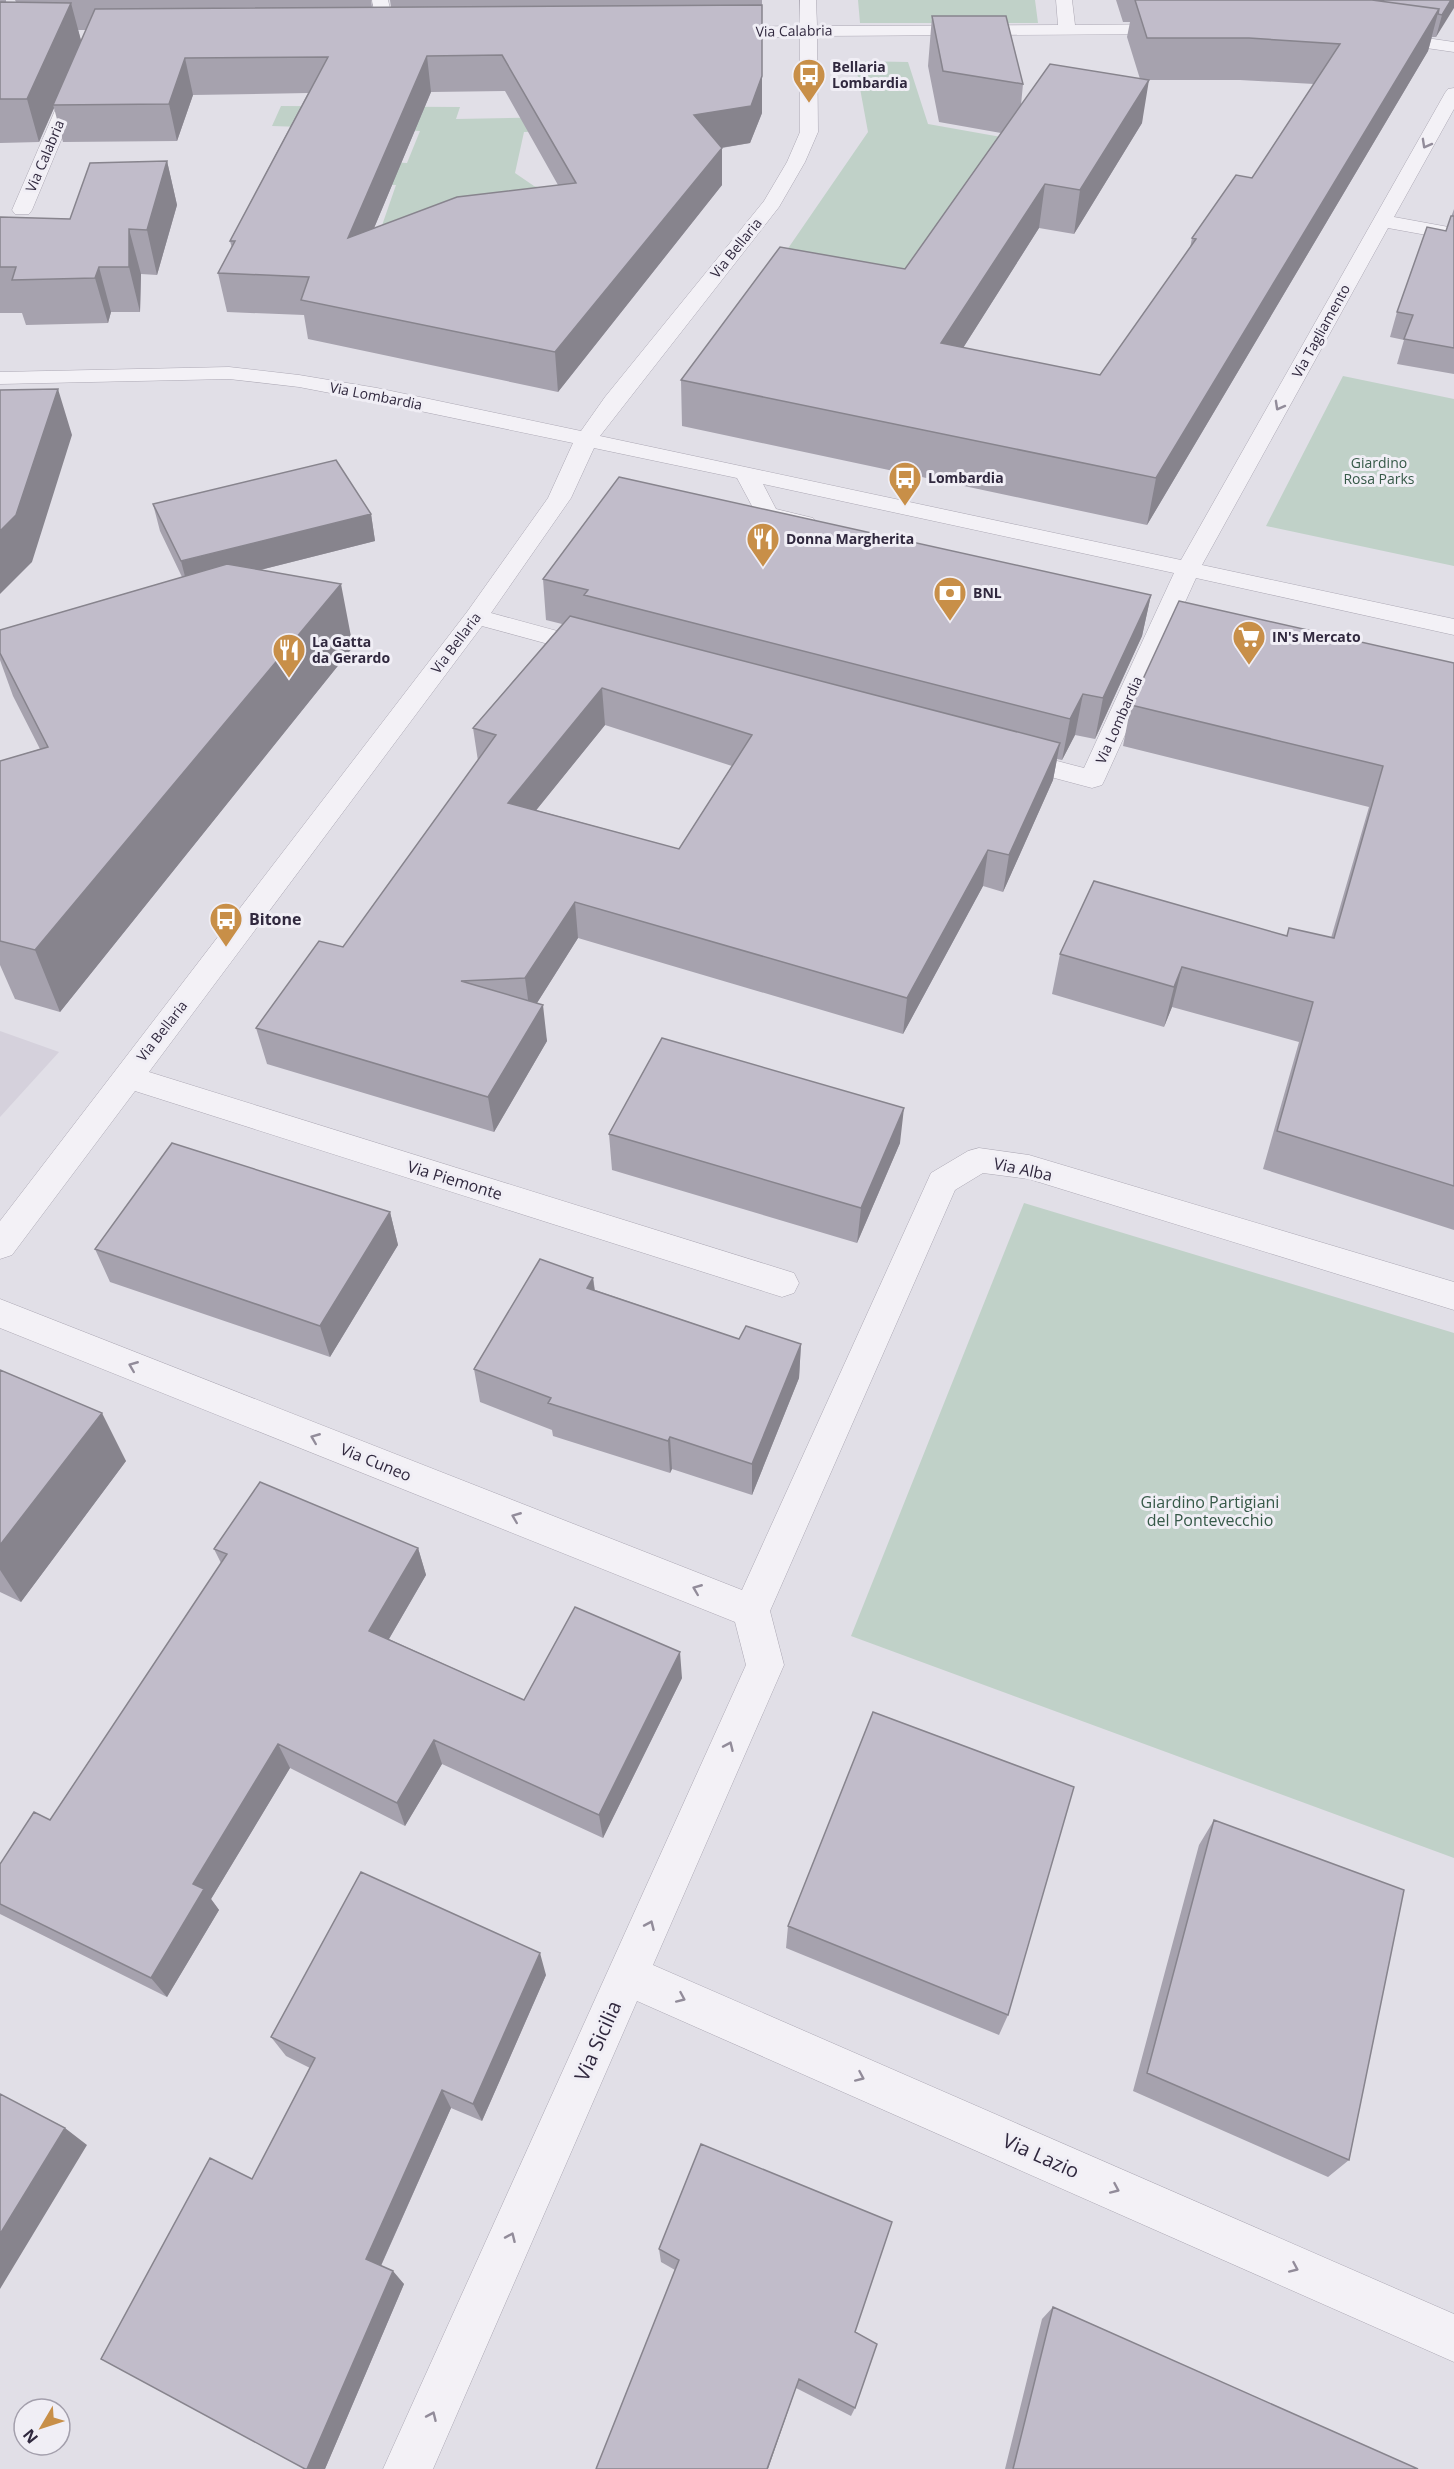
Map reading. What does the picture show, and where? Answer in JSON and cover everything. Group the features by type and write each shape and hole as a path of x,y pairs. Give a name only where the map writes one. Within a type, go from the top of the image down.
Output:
{"street":[{"path":"380,0 388,37"},
{"name":"Via Bellaria","path":"0,1246 476,617 559,498 586,440 613,402 772,203 796,162 809,132 808,0"},
{"path":"1064,0 1067,29"},
{"name":"Via Calabria","path":"708,32 1189,28"},
{"path":"1364,34 1454,47"},
{"name":"Via Calabria","path":"22,210 82,69"},
{"name":"Via Tagliamento","path":"1170,604 1454,93"},
{"path":"1383,221 1454,234"},
{"name":"Via Lombardia","path":"0,378 241,374 299,381 377,395 746,473 1454,627"},
{"path":"746,473 767,514 825,527"},
{"name":"Via Lombardia","path":"990,752 1092,779 1170,604"},
{"path":"476,617 624,656"},
{"name":"Via Piemonte","path":"127,1077 782,1283"},
{"name":"Via Alba","path":"751,1611 942,1182 978,1160 1029,1167 1454,1296"},
{"name":"Via Cuneo","path":"0,1313 751,1611"},
{"name":"Via Sicilia","path":"408,2469 765,1665 751,1611"},
{"name":"Via Lazio","path":"627,1975 1454,2338"}],"shaded area":[{"path":"0,1031 59,1052 0,1117"}],"green space":[{"path":"858,0 1035,0 1038,23 860,23"},
{"path":"855,61 908,62 928,124 1023,141 883,303 767,279 868,132"},
{"path":"281,106 460,107 456,119 683,115 607,130 524,132 515,173 534,186 546,189 361,286 396,185 374,184 384,162 407,163 420,131 272,126"},
{"name":"Giardino Rosa Parks","path":"1343,376 1454,399 1454,566 1266,526"},
{"name":"Giardino Partigiani del Pontevecchio","path":"1024,1203 1454,1333 1454,1858 851,1636"}],"building":[{"path":"1135,0 1372,0 1439,9 1156,478 681,380 780,247 905,269 1050,64 1149,80 1080,190 1045,184 941,343 1100,375 1196,239 1192,238 1236,175 1252,178 1340,44 1249,38 1147,38"},
{"path":"1372,0 1451,0 1442,15 1438,14 1439,9"},
{"path":"0,2 71,3 27,99 0,99"},
{"path":"762,5 762,76 751,106 694,115 722,148 555,352 301,300 309,277 218,273 235,241 230,241 328,57 185,58 169,104 53,105 95,9","holes":["502,55 576,183 457,197 348,238 427,56"]},
{"path":"932,16 1006,16 1023,84 943,71"},
{"path":"167,161 147,230 129,229 129,267 99,267 95,278 12,280 16,267 0,267 0,217 70,219 90,163"},
{"path":"1451,216 1454,216 1454,348 1404,339 1413,315 1397,312 1427,227 1446,231"},
{"path":"58,389 16,515 0,531 0,390"},
{"path":"336,460 371,514 181,561 153,504"},
{"path":"619,477 1151,595 1103,698 1083,694 1070,719 584,595 588,590 543,579"},
{"path":"227,564 341,584 35,950 0,941 0,761 48,747 0,653 0,630"},
{"path":"1179,601 1454,663 1454,1186 1277,1131 1313,1002 1182,967 1174,987 1060,954 1094,881 1287,936 1289,928 1334,938 1383,766 1131,705"},
{"path":"570,616 1060,743 1009,855 988,850 907,998 575,902 525,978 461,981 543,1005 488,1097 256,1028 319,941 343,947 496,735 473,728","holes":["602,688 752,735 679,849 508,803"]},
{"path":"662,1038 904,1108 861,1208 609,1134"},
{"path":"172,1143 390,1212 320,1326 95,1249"},
{"path":"540,1259 593,1278 587,1288 739,1339 746,1326 801,1344 752,1464 670,1437 668,1441 548,1403 551,1398 474,1369"},
{"path":"0,1370 102,1413 0,1545"},
{"path":"260,1482 418,1548 369,1631 524,1700 575,1607 680,1652 599,1815 434,1740 397,1803 278,1744 193,1884 204,1889 151,1978 0,1904 0,1864 34,1812 50,1820 227,1554 214,1549"},
{"path":"873,1712 1074,1787 1008,2015 788,1926"},
{"path":"1214,1820 1404,1890 1349,2160 1147,2073"},
{"path":"361,1872 540,1953 473,2104 442,2090 366,2259 393,2271 307,2469 305,2469 101,2359 210,2158 252,2179 315,2058 271,2037"},
{"path":"0,2094 65,2128 0,2234"},
{"path":"701,2144 892,2222 855,2332 877,2344 855,2408 799,2379 767,2469 596,2469 679,2260 659,2249"},
{"path":"1053,2307 1418,2469 1013,2469"}],"place":[{"name":"Bellaria Lombardia","path":"809,104"},
{"name":"Lombardia","path":"905,507"},
{"name":"Donna Margherita","path":"763,568"},
{"name":"BNL","path":"950,622"},
{"name":"IN's Mercato","path":"1249,666"},
{"name":"La Gatta da Gerardo","path":"289,679"},
{"name":"Bitone","path":"226,948"}]}
